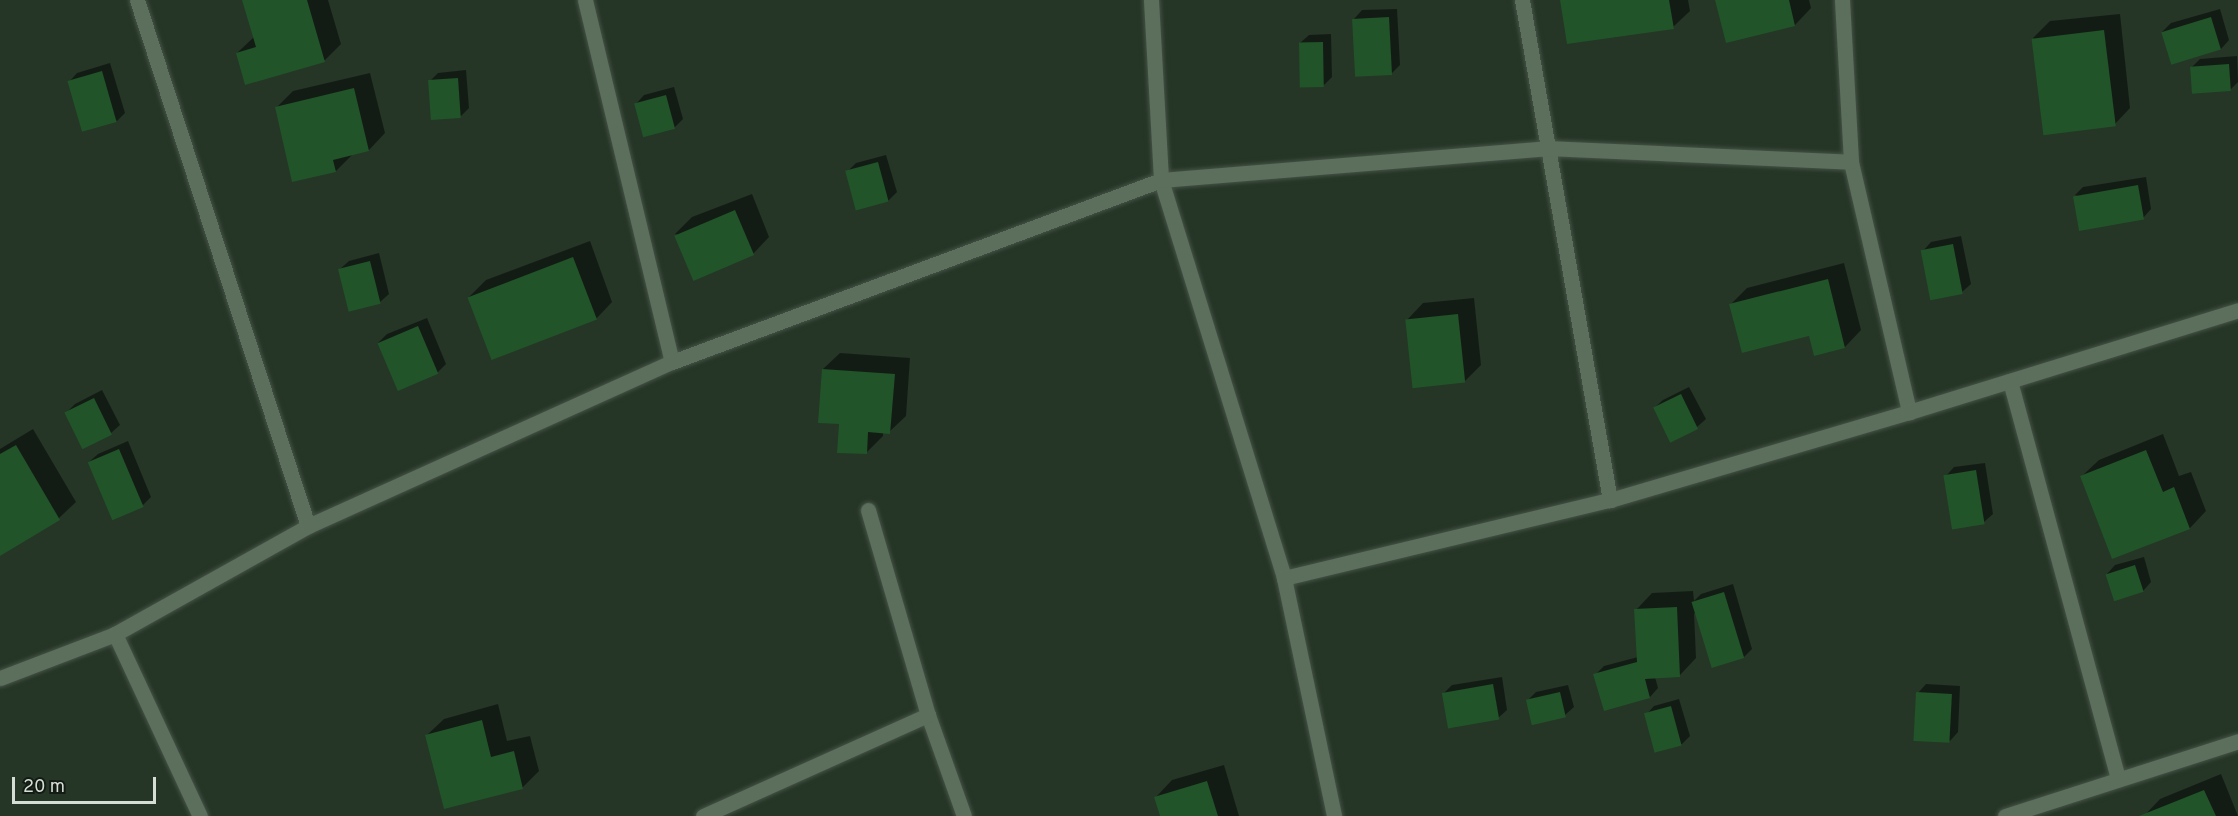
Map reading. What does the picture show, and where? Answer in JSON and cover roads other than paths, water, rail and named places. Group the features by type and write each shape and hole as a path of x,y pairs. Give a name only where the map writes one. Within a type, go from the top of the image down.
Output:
{"street":[{"path":"137,0 308,526"},
{"path":"585,0 672,362"},
{"path":"1151,0 1161,180 1284,578 1334,816"},
{"path":"1522,0 1610,500"},
{"path":"1842,0 1851,162 1909,412"},
{"path":"0,678 115,634 308,526 672,362 1161,180 1547,148 1851,162"},
{"path":"1284,578 1610,500 1909,412 2238,310"},
{"path":"2010,381 2118,779"},
{"path":"868,510 928,715 964,816"},
{"path":"115,634 200,816"},
{"path":"702,816 928,715"},
{"path":"2005,816 2238,741"}]}
